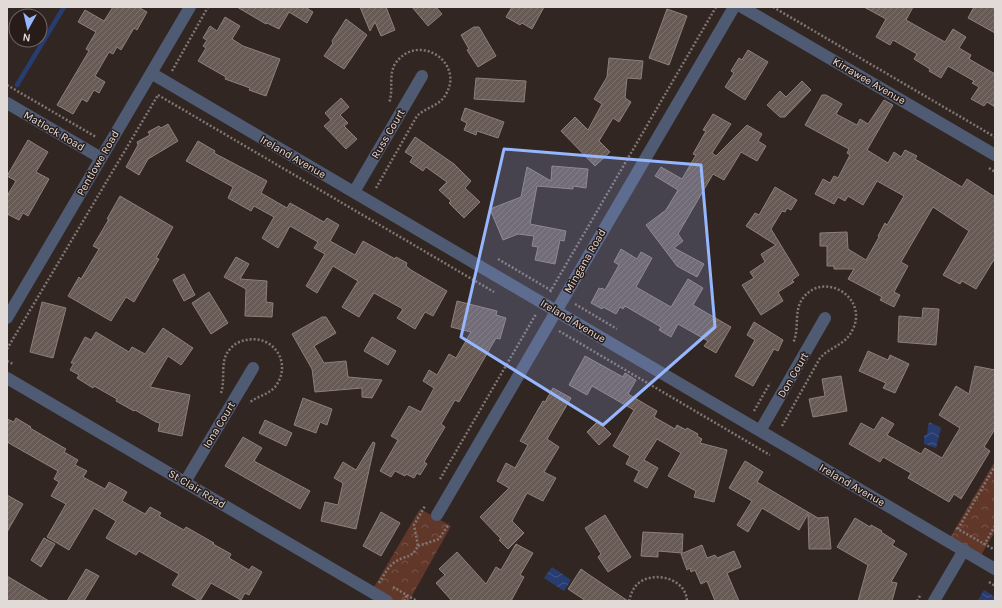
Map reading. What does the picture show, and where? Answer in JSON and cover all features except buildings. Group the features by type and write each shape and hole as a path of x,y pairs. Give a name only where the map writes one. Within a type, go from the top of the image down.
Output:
{"street":[{"name":"Pentlowe Road","path":"7,318 190,7"},
{"name":"Mingana Road","path":"436,515 734,7"},
{"name":"Kirrawee Avenue","path":"742,7 995,156"},
{"name":"Ireland Avenue","path":"151,73 995,569"},
{"name":"Russ Court","path":"354,192 422,76"},
{"name":"Matlock Road","path":"7,103 101,158"},
{"name":"Don Court","path":"760,431 825,318"},
{"name":"Iona Court","path":"185,482 253,368"},
{"name":"St Clair Road","path":"7,378 386,601"},
{"path":"934,601 964,550"}],"path":[{"path":"170,73 208,7"},
{"path":"548,294 716,7"},
{"path":"773,7 995,137"},
{"path":"7,85 96,137"},
{"path":"7,349 160,91"},
{"path":"158,95 500,296"},
{"path":"534,316 539,319"},
{"path":"558,330 773,456"},
{"path":"958,530 995,466"},
{"path":"981,551 995,526"},
{"path":"629,601 634,588 640,582 656,576 671,580 678,584 687,601"},
{"path":"404,601 407,595"}],"highlighted area":[{"path":"504,149 701,165 715,327 603,425 461,337"}],"green space":[{"path":"995,461 995,531 979,559 948,541"},
{"path":"420,509 451,526 409,601 386,601 371,592"}],"water":[{"path":"929,422 941,428 936,448 924,444 924,436 927,434"},
{"path":"552,567 571,580 564,591 544,578"},
{"path":"984,590 995,597 995,601 978,600"}],"waterway":[{"path":"17,85 64,7"}]}
